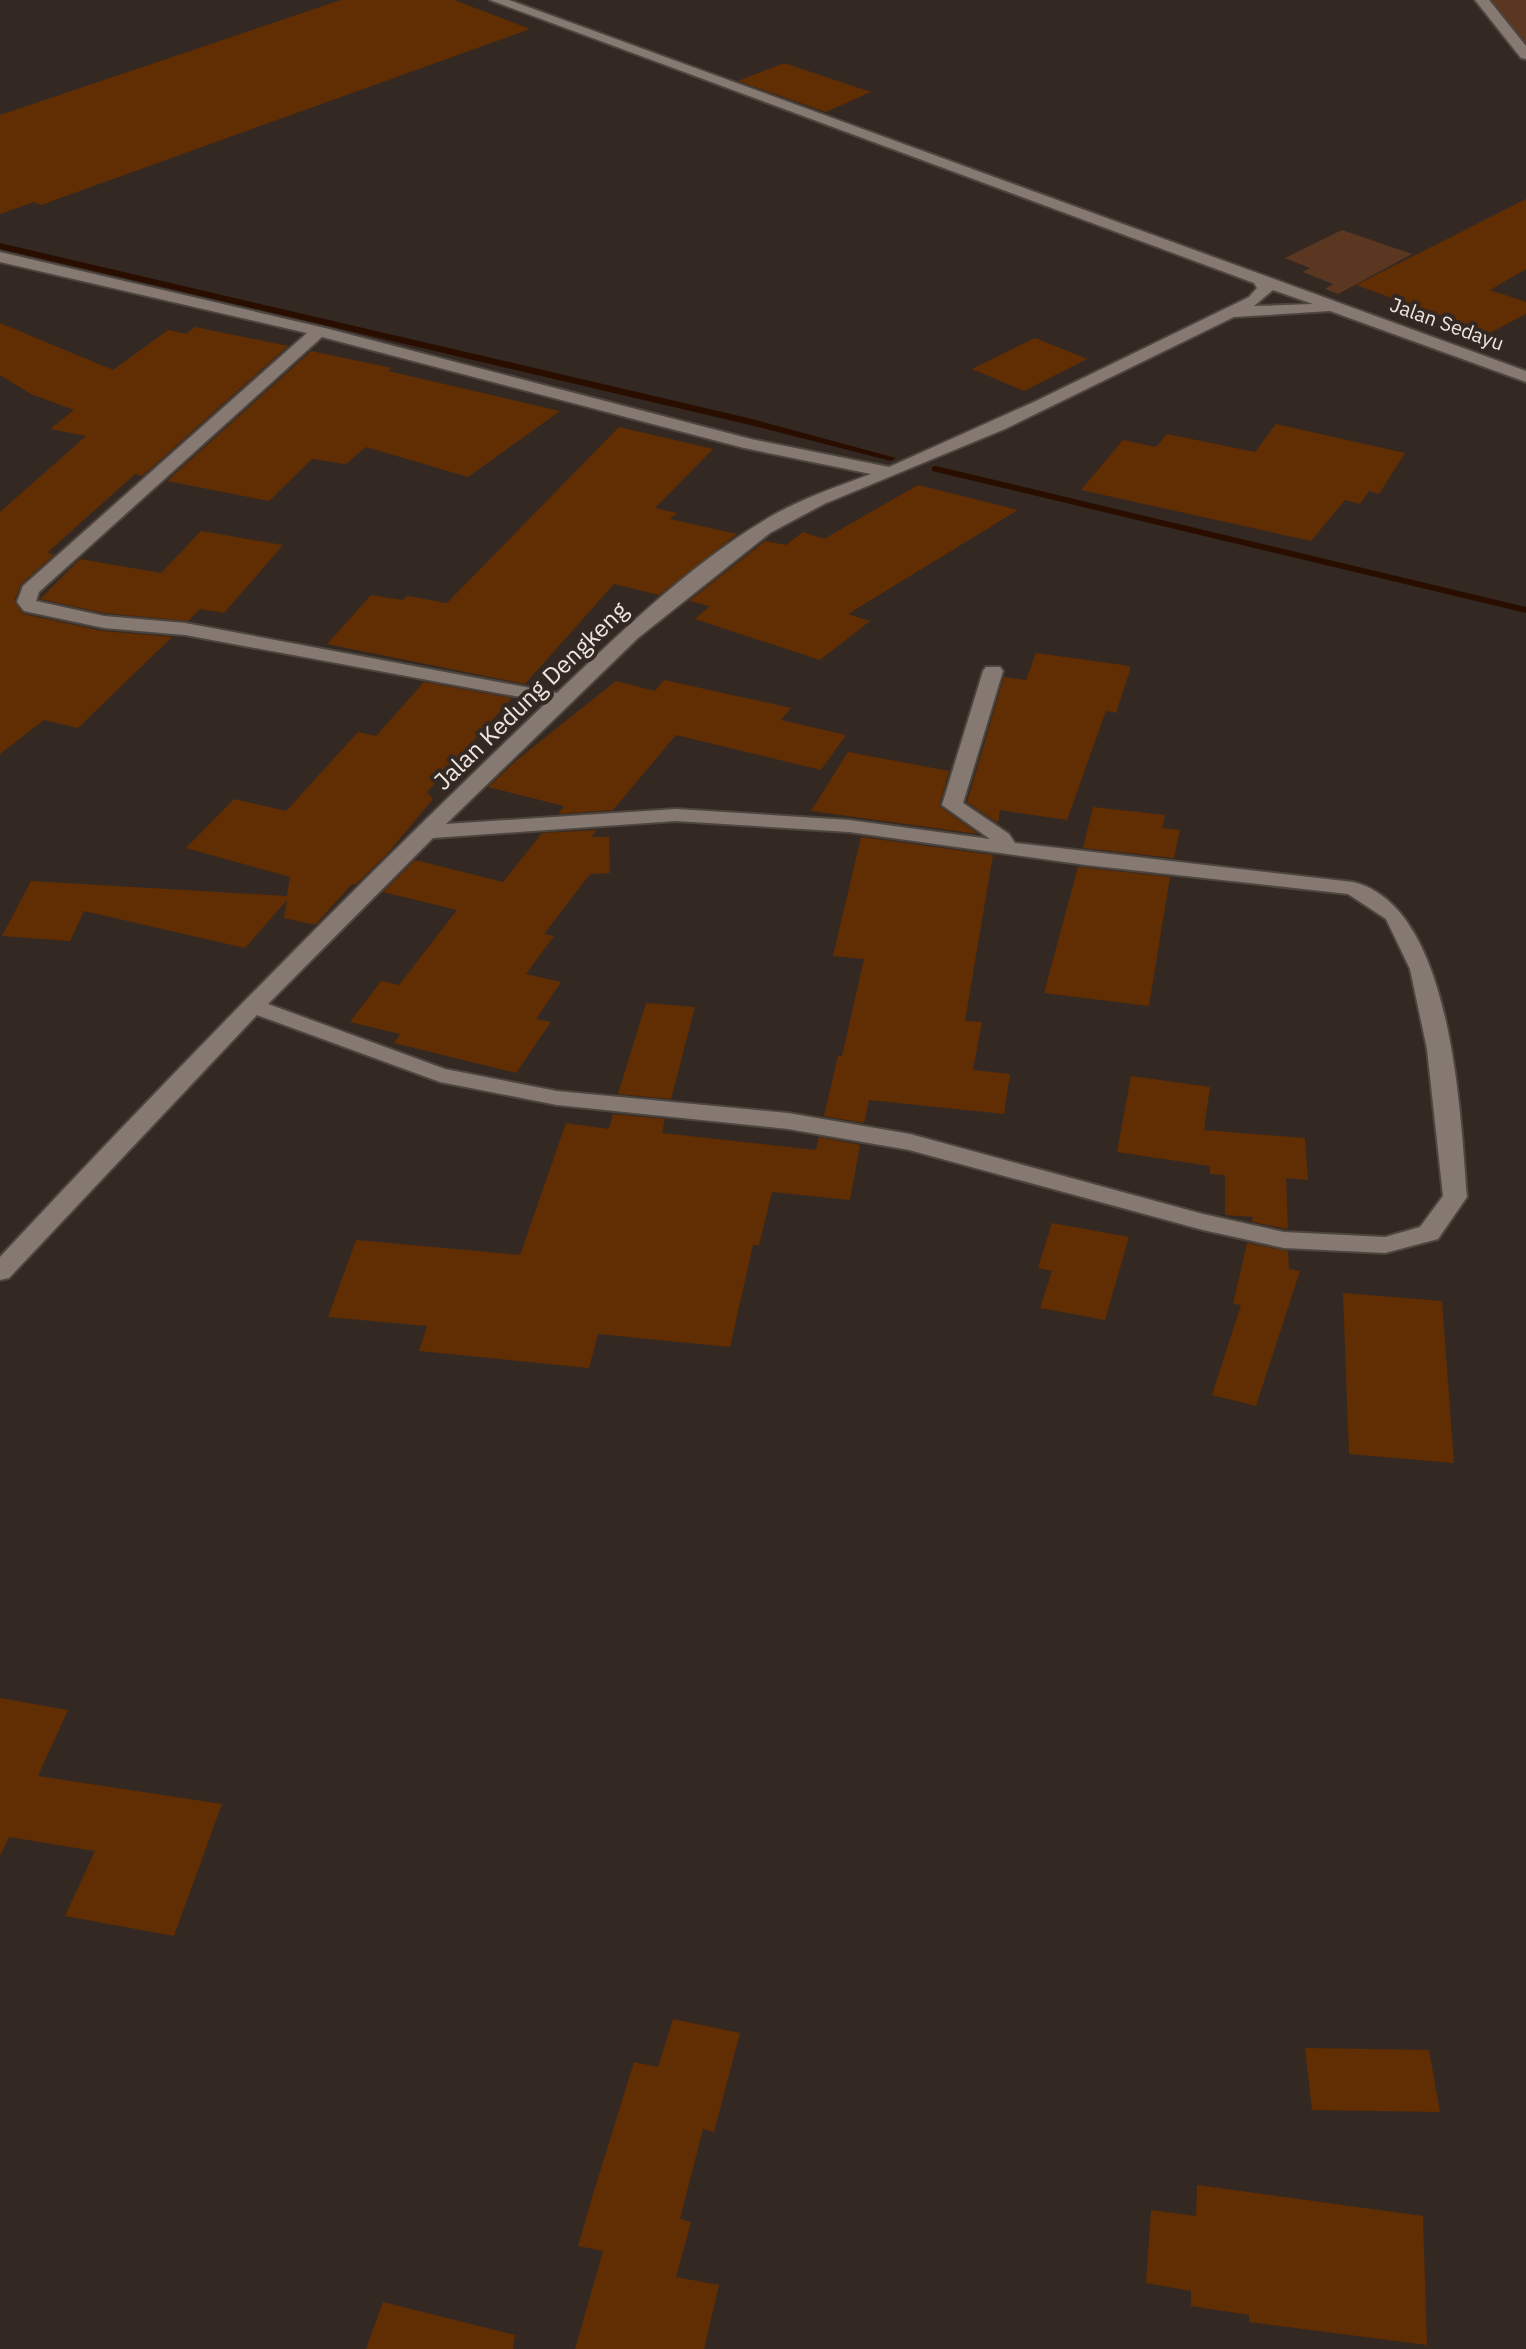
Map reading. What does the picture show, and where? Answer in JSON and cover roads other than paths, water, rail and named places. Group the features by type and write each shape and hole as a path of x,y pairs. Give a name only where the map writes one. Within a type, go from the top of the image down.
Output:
{"street":[{"name":"Jalan Sedayu","path":"497,0 1526,377"},
{"path":"1482,0 1526,55"},
{"path":"0,257 319,331 750,444 889,472"},
{"path":"1215,320 1262,294 1264,283 1259,277"},
{"path":"1215,320 1286,307 1354,313"},
{"name":"Jalan Kedung Dengkeng","path":"0,1272 140,1120 620,642 767,527 829,494 889,472 1215,320"},
{"path":"319,331 30,590 26,602 31,607 104,622 185,629 560,699"},
{"path":"993,671 952,805 1002,838 1007,849"},
{"path":"253,1006 440,1075 557,1098 788,1121 885,1137 1203,1222 1284,1240 1385,1245 1429,1233 1455,1197 1434,1032 1416,952 1395,916 1378,900 1353,888 1007,849 849,826 745,817 676,815 427,832"}],"waterway":[{"path":"0,246 748,421 891,458"},
{"path":"936,469 1526,610"}]}
